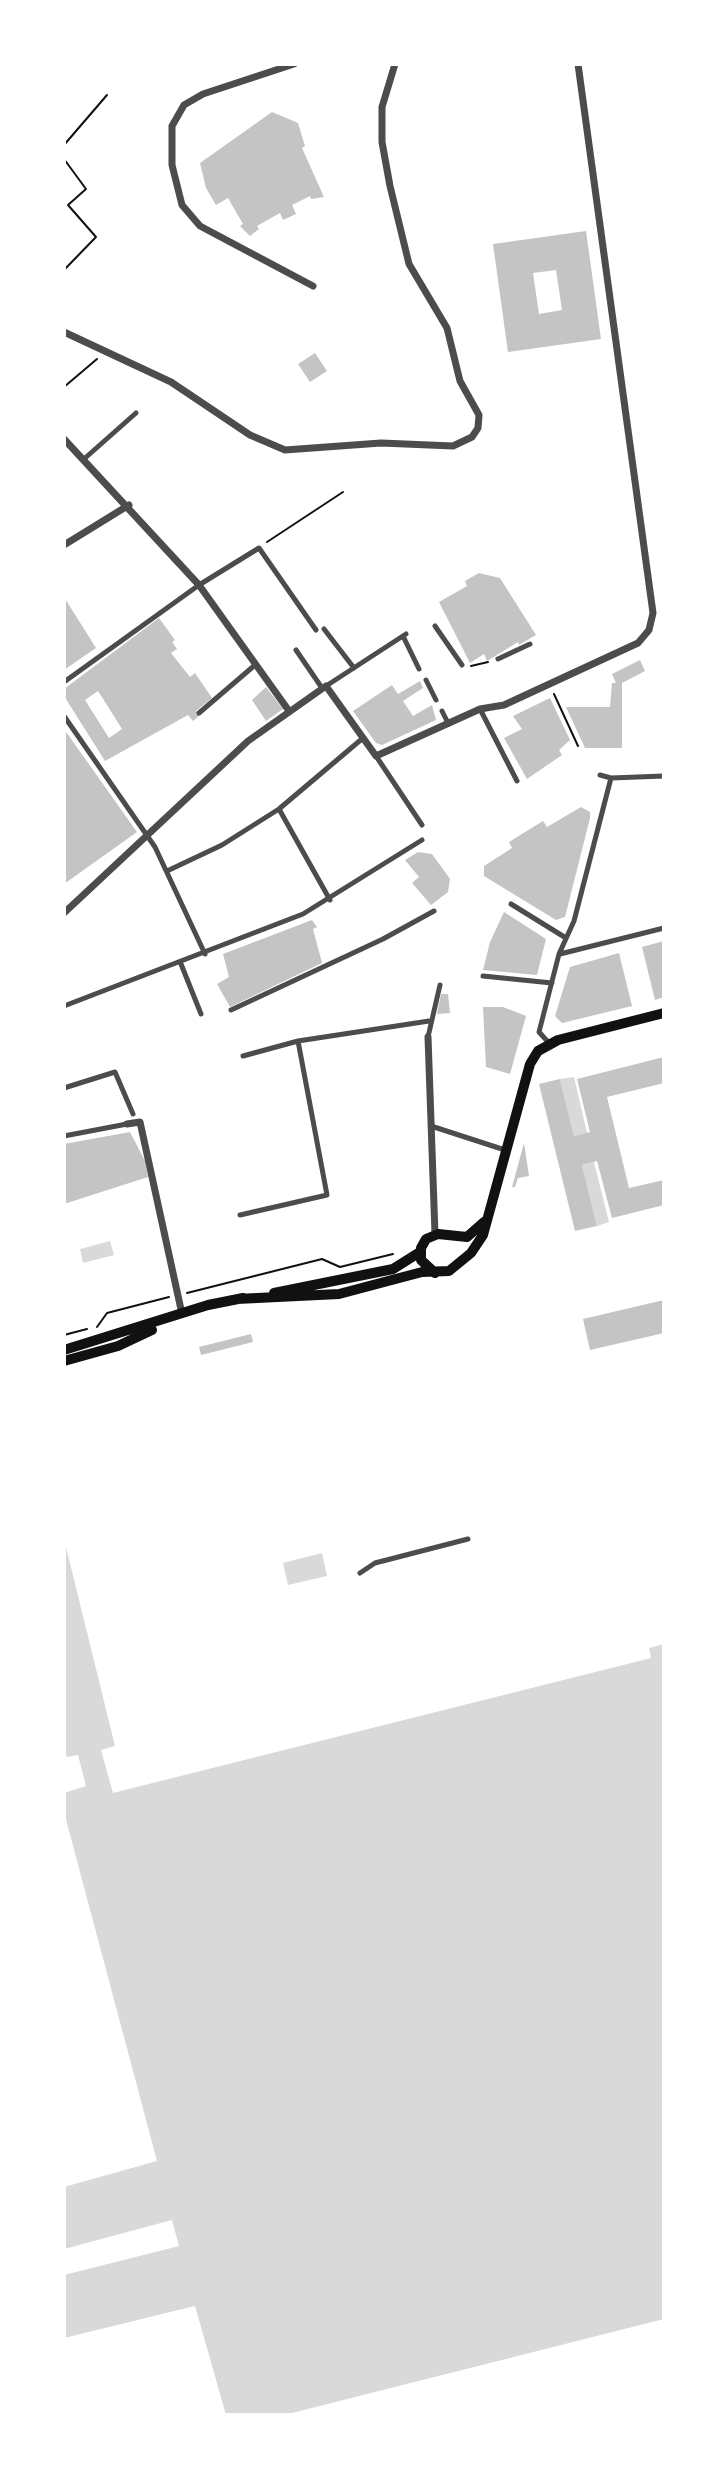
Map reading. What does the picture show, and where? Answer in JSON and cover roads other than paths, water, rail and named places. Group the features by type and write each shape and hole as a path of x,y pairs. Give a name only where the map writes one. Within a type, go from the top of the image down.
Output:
{"main road":[{"path":"237,1299 325,1296 416,1274 447,1273 477,1245 492,1206 530,1064 538,1051 549,1043 664,1013"},
{"path":"64,1350 237,1299 393,1269 420,1252 426,1239 435,1234 461,1238 473,1234 492,1206"},
{"path":"450,1236 460,1250 455,1267"},
{"path":"420,1252 425,1266 436,1273"},
{"path":"64,1361 118,1346 182,1315"}],"street":[{"path":"294,64 203,94 184,105 172,126 172,165 182,205 200,226 313,286"},
{"path":"64,332 171,382 250,435 285,450 381,443 453,446 467,441 475,433 479,415 460,381 447,328 405,254 382,142 382,107 395,64"},
{"path":"376,756 480,709 504,705 638,643 649,630 653,613 578,64"},
{"path":"84,459 136,413"},
{"path":"64,439 129,505 199,585 289,711"},
{"path":"64,545 129,505"},
{"path":"64,682 199,585 259,548 316,630"},
{"path":"435,626 462,665"},
{"path":"324,629 354,668"},
{"path":"64,913 248,741 289,711 404,635 419,669"},
{"path":"498,659 530,644"},
{"path":"296,650 376,756 422,825"},
{"path":"199,713 255,665"},
{"path":"426,680 436,700"},
{"path":"480,709 517,781"},
{"path":"442,711 448,723"},
{"path":"64,716 147,837 167,871 205,954"},
{"path":"167,871 222,845 279,809 363,738"},
{"path":"600,775 611,778 664,776"},
{"path":"549,1043 539,1032 559,954 574,921 611,778"},
{"path":"279,809 330,900"},
{"path":"64,1006 181,964 330,900 422,840"},
{"path":"511,904 566,938"},
{"path":"231,1010 383,939 434,911"},
{"path":"559,954 664,928"},
{"path":"181,964 201,1014"},
{"path":"483,976 552,983"},
{"path":"435,1234 428,1037 429,1021 440,985"},
{"path":"243,1056 298,1041 429,1021"},
{"path":"240,1215 327,1195 298,1041"},
{"path":"64,1088 115,1072 133,1114"},
{"path":"64,1136 140,1122 182,1315"},
{"path":"430,1125 507,1150"},
{"path":"360,1573 375,1563 468,1539"}]}
